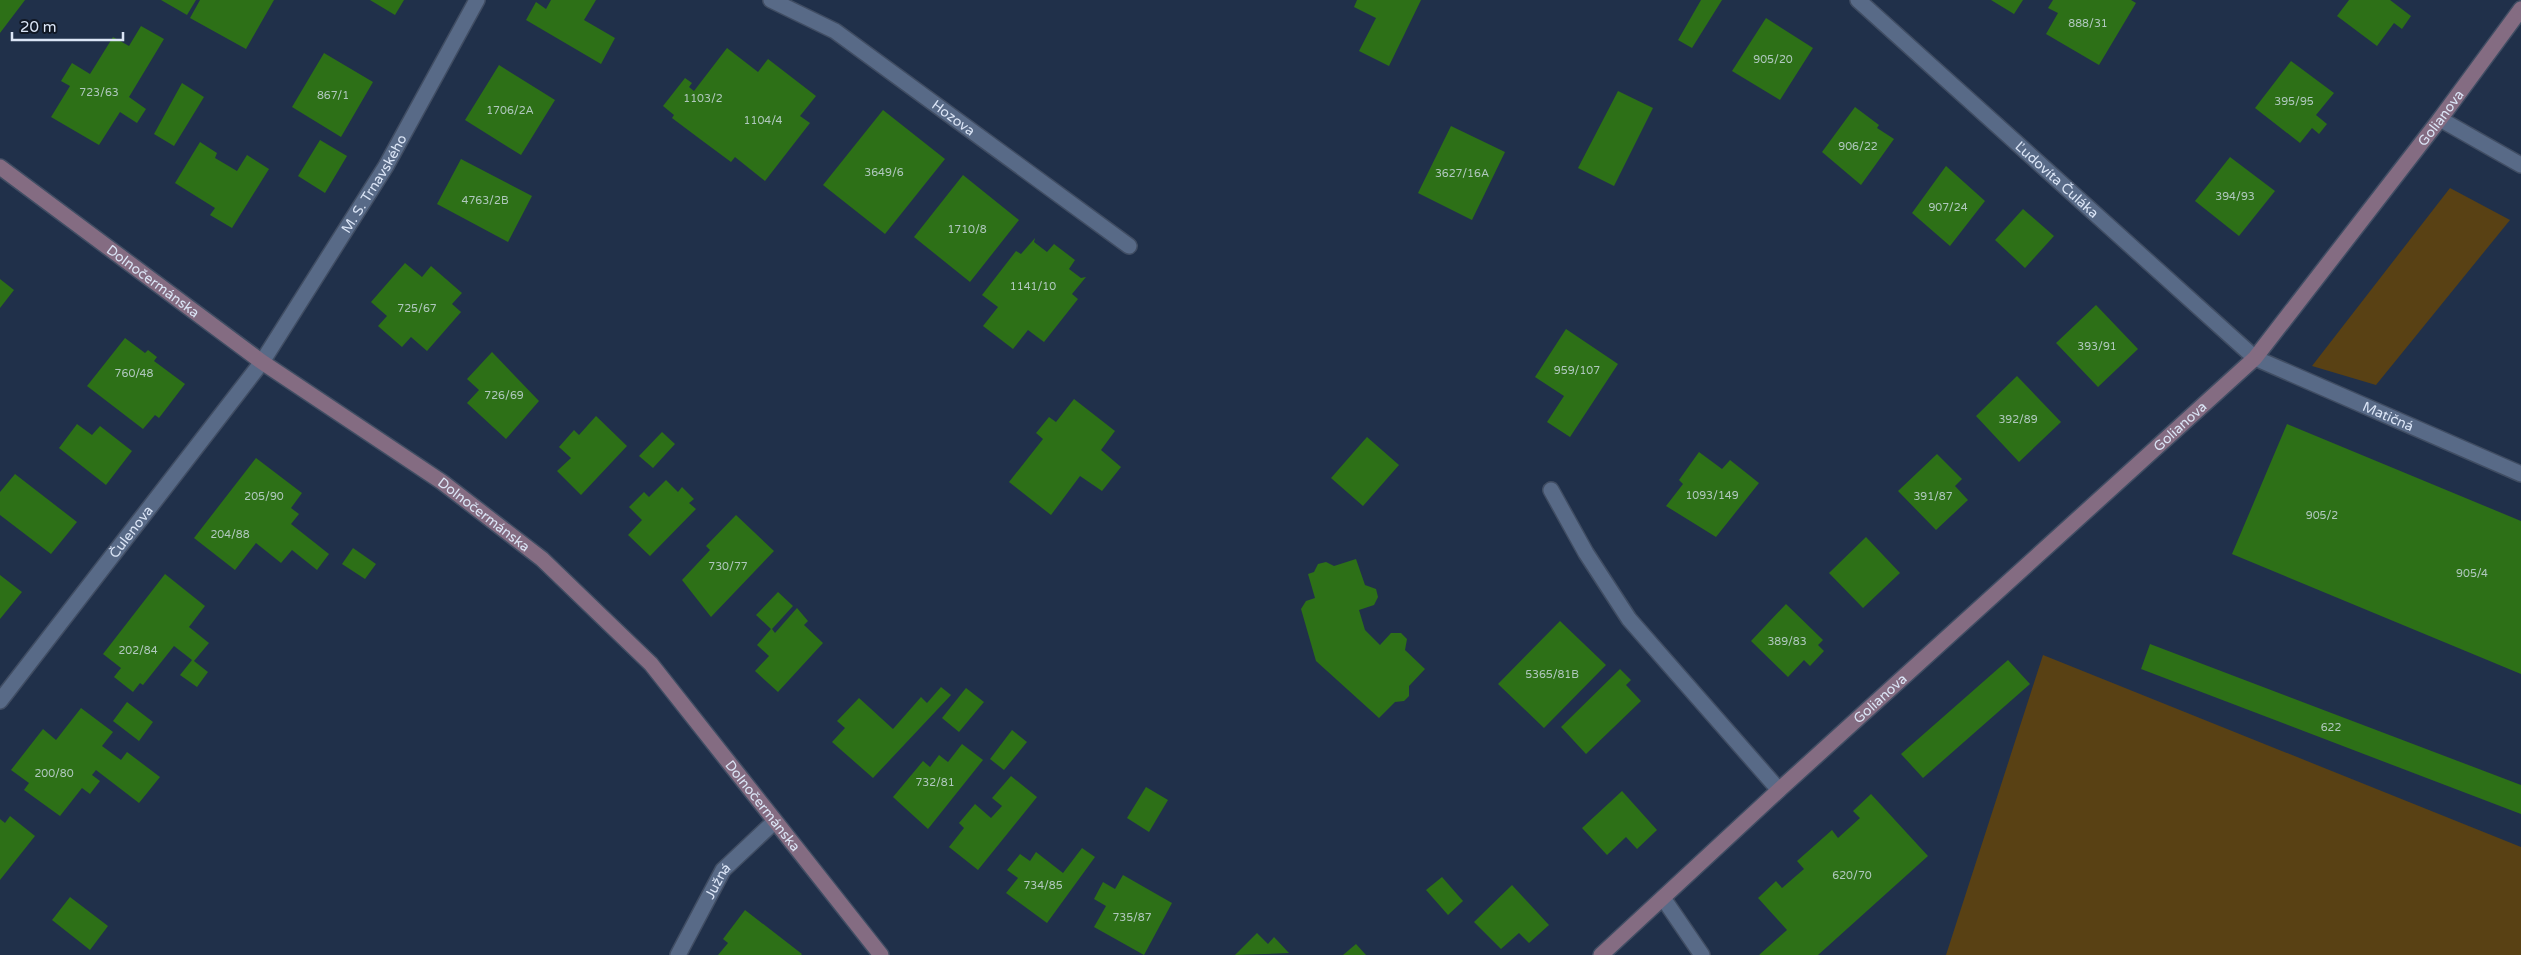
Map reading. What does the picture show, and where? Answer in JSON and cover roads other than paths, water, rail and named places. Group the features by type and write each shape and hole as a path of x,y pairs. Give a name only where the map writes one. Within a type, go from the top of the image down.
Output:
{"street":[{"name":"M. S. Trnavského","path":"262,362 386,166 477,0"},
{"name":"Hozova","path":"771,0 836,31 1129,246"},
{"name":"Ľudovíta Čuláka","path":"1858,0 2256,358"},
{"name":"Golianova","path":"1601,955 1779,790 2256,358 2440,119 2521,9"},
{"path":"2440,119 2521,165"},
{"name":"Dolnočermánska","path":"0,167 262,362 442,482 542,559 651,664 881,955"},
{"name":"Matičná","path":"2256,358 2521,474"},
{"name":"Čulenova","path":"0,701 262,362"},
{"path":"1551,490 1586,553 1629,619 1779,790"},
{"name":"Južná","path":"678,955 723,870 774,822"},
{"path":"1663,898 1702,955"}]}
